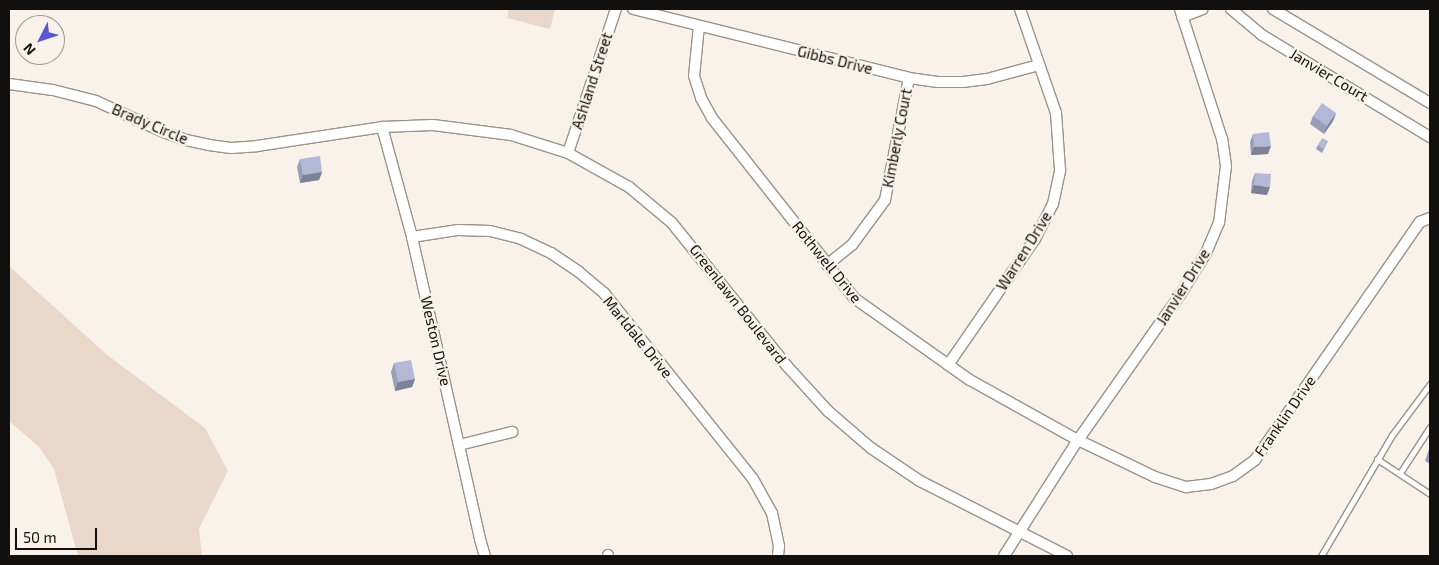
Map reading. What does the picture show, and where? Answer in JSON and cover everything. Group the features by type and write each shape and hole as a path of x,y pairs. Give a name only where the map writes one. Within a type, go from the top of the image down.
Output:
{"street":[{"name":"Ashland Street","path":"568,153 616,9"},
{"name":"Gibbs Drive","path":"633,9 909,78 938,82 963,82 1004,75 1039,64"},
{"name":"Warren Drive","path":"948,365 1035,239 1053,204 1060,170 1056,113 1020,9"},
{"path":"1181,13 1203,9"},
{"name":"Janvier Court","path":"1231,9 1262,35 1430,137"},
{"name":"Janvier Court","path":"1273,9 1430,103"},
{"name":"Janvier Drive","path":"1004,556 1078,440 1180,295 1206,253 1219,223 1226,166 1222,139 1181,13"},
{"name":"Rothwell Drive","path":"699,26 694,53 694,76 701,98 712,118 854,298 970,380 1078,440"},
{"name":"Kimberly Court","path":"827,265 852,245 885,200 909,78"},
{"name":"Brady Circle","path":"9,84 53,90 96,101 163,132 209,146 231,148 257,146 382,127"},
{"name":"Greenlawn Boulevard","path":"382,127 433,125 487,130 521,137 568,153 629,187 672,223 787,366 849,430 871,448 920,481 1067,556"},
{"name":"Weston Drive","path":"382,127 412,237 486,556"},
{"name":"Franklin Drive","path":"1078,440 1155,477 1186,487 1211,484 1234,476 1255,460 1420,222 1430,218"},
{"name":"Marldale Drive","path":"412,237 458,230 490,231 521,239 551,254 579,272 598,288 753,479 772,514 779,546 778,556"},
{"path":"459,445 512,432"}],"lane":[{"path":"1321,556 1377,459 1430,384"},
{"path":"1400,473 1430,427"},
{"path":"1377,459 1430,494"}],"shaded area":[{"path":"509,9 555,9 550,29 507,18"},
{"path":"9,266 106,354 205,428 228,471 199,529 202,556 78,556 54,469 39,447 9,421"}],"building":[{"path":"1322,103 1336,113 1327,126 1313,116"},
{"path":"1269,132 1271,146 1254,147 1253,134"},
{"path":"1322,138 1328,141 1323,149 1318,145"},
{"path":"320,156 322,172 303,175 300,159"},
{"path":"1255,173 1271,174 1270,187 1254,185"},
{"path":"411,360 415,379 398,382 394,363"}]}
